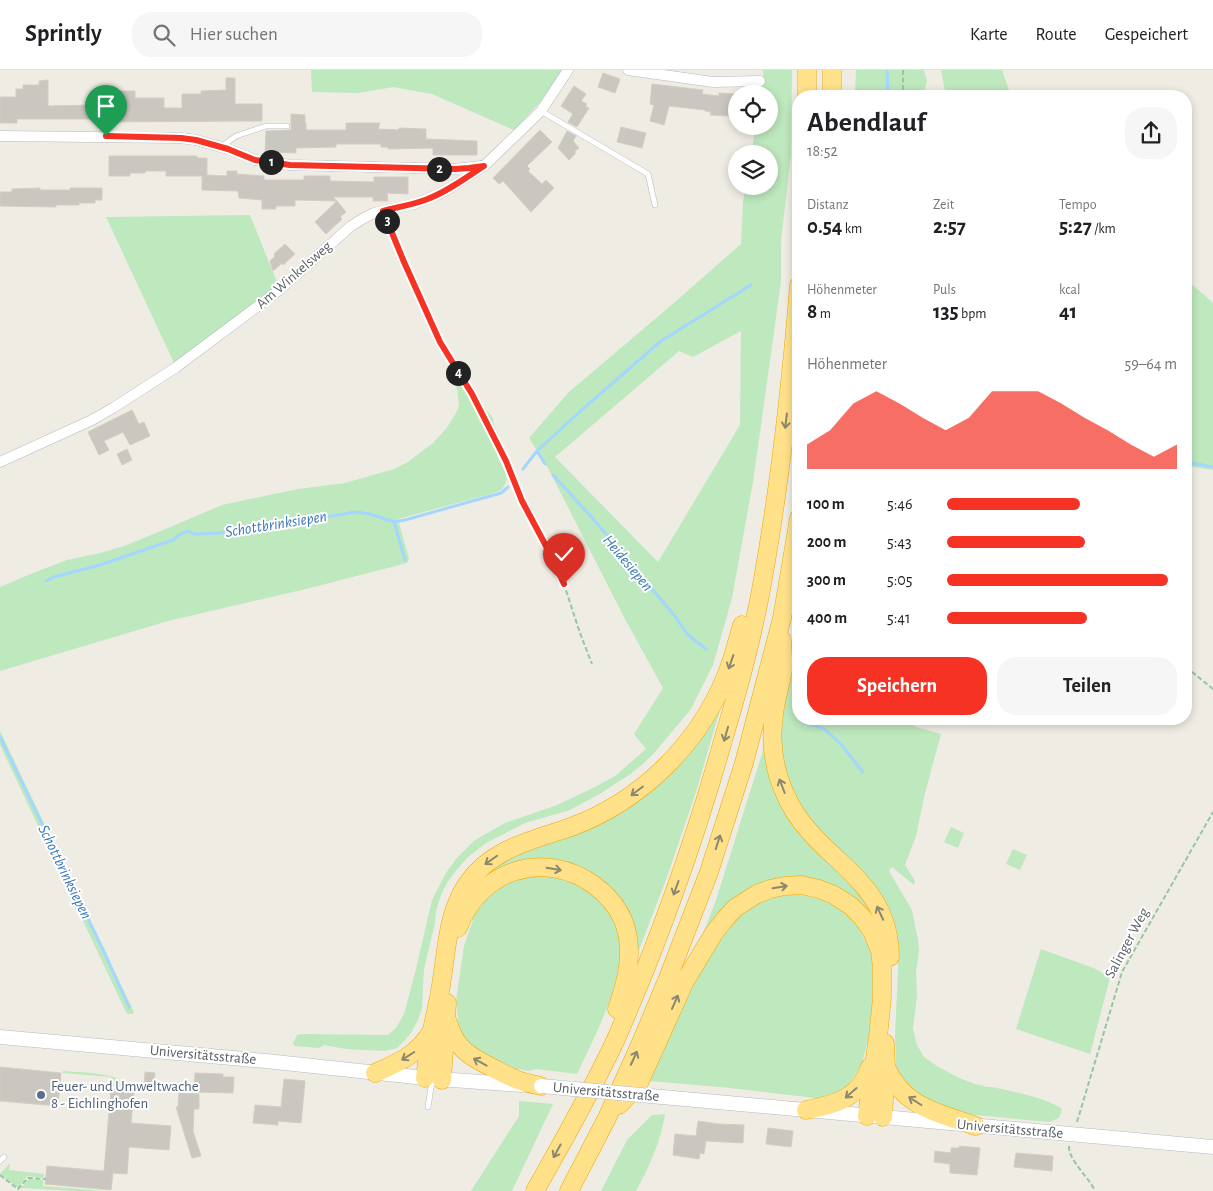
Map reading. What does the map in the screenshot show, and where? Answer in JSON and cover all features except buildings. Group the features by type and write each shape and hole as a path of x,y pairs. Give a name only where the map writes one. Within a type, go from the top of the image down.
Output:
{"highway":[{"path":"807,70 807,90"},
{"path":"832,70 832,90"},
{"path":"535,1191 615,1040 679,881 702,812 742,675 762,586 792,368"},
{"path":"433,1079 432,1030 452,916 462,892 477,871 487,862 514,846 584,822 601,814 625,800 652,779 678,753 701,723 720,690 733,657 742,623 761,533 773,515"},
{"path":"568,1191 607,1118 668,978 709,872 744,763 782,618 792,559"},
{"path":"782,618 783,670 772,722 774,763 788,802 797,816 808,830 862,884 871,896 886,926 890,955 885,1051 886,1066 875,1117"},
{"path":"433,1079 446,1015 451,958 458,927 466,911 481,891 501,877 524,868 550,867 576,874 599,888 609,898 623,921 627,935 629,960 624,990 613,1019 590,1068 579,1110"},
{"path":"607,1118 638,1085 685,981 714,933 735,908 757,894 785,886 819,889 844,900 857,911 872,931 880,951 882,968 882,998 878,1037 868,1074 853,1093 842,1101 806,1110"},
{"path":"446,1015 453,1037 466,1053 512,1078 541,1086"},
{"path":"375,1072 414,1053 432,1030"},
{"path":"875,1052 875,1117"},
{"path":"886,1066 891,1078 905,1095 934,1111 976,1126"}],"main road":[{"name":"Universitätsstraße","path":"0,1037 257,1060 433,1079 541,1086 976,1126 1074,1129 1213,1147"}],"street":[{"name":"Am Winkelsweg","path":"0,462 92,420 159,379 278,291 351,226 364,218 383,211 414,204 437,195 484,166 541,111 568,70"},
{"path":"628,70 713,82 760,81"},
{"path":"0,136 181,138 221,147 255,160 290,165 455,169 484,166"}],"lane":[{"path":"541,111 648,174 655,205"},
{"path":"221,147 236,136 266,126 287,126"},
{"path":"428,1107 433,1079"}],"path":[{"path":"902,70 902,90"},
{"path":"383,211 440,342 472,394 506,461 522,501 560,572 592,664"},
{"path":"1192,671 1213,689"},
{"name":"Salinger Weg","path":"1094,1191 1069,1150 1122,972 1213,812"},
{"path":"0,1175 17,1190 28,1178 46,1179"}],"green space":[{"path":"311,70 562,70 542,100 514,130 432,94 393,87 359,93 312,92"},
{"path":"763,70 792,70 791,155 781,241 781,282 753,482 732,598 713,665 691,709 644,763 598,795 570,810 525,823 486,843 467,858 455,872 441,895 436,911 424,969 422,1008 411,1033 397,1048 385,1051 346,1049 324,1045 319,1048 295,1046 293,1043 297,1035 301,1034 388,1035 396,1028 404,1014 432,900 446,873 456,859 475,840 505,823 557,805 615,776 646,749 634,734 663,688 626,621 548,468 529,438 569,392 741,244 744,195 778,195 778,145 753,145 754,135 778,135 778,85 762,85","holes":["741,331 740,425 658,562 555,457 679,351 693,357"]},
{"path":"856,70 924,70 927,81 925,90 855,90"},
{"path":"941,70 1002,70 1009,90 945,90"},
{"path":"250,215 279,287 175,365 106,217"},
{"path":"1192,284 1213,303 1213,470 1192,467"},
{"path":"442,351 477,409 496,448 507,479 501,490 494,493 398,519 409,559 407,563 168,621 0,671 0,587 67,560 124,546 222,505 298,489 345,483 394,469 408,462 433,443 446,429 459,405 455,380"},
{"path":"480,405 493,418 501,440 498,443"},
{"path":"792,674 792,725 912,725 941,734 916,836 905,865 915,881 914,885 892,867 889,871 912,910 918,940 917,996 913,1029 917,1045 924,1057 959,1078 975,1084 1039,1098 1056,1105 1062,1109 1059,1118 1049,1122 975,1115 930,1103 903,1084 896,1065 898,947 820,833 802,810 792,792 785,772 781,743 781,727"},
{"path":"724,696 696,792 667,877 634,963 620,962 608,1006 577,1074 536,1069 528,1071 512,1068 482,1057 467,1045 459,1027 456,1001 464,946 473,920 459,910 467,893 500,860 620,807"},
{"path":"0,731 133,1010 134,1013 132,1014 126,1012 0,745"},
{"path":"767,738 771,769 868,899 884,937 860,908 774,884 697,950 716,900"},
{"path":"951,827 964,833 958,848 944,842"},
{"path":"1013,849 1027,855 1020,870 1006,864"},
{"path":"796,894 824,900 841,909 856,923 871,951 873,978 872,1012 868,1040 862,1064 849,1084 835,1096 823,1099 650,1081 680,1012 708,957 736,919 751,907 768,898"},
{"path":"1041,949 1096,969 1110,978 1090,1054 1016,1029"},
{"path":"63,1071 110,1076 135,1088 111,1086 111,1077 63,1073"},
{"path":"519,1101 553,1104 512,1191 471,1191 519,1116"},
{"path":"665,1114 654,1154 636,1191 601,1191 627,1140 652,1115"},
{"path":"10,1163 9,1170 44,1174 43,1178 27,1176 18,1188 0,1174"},
{"path":"29,1179 43,1180 43,1186 104,1191 21,1188"}],"waterway":[{"path":"887,70 888,90"},
{"path":"523,469 537,451 661,341 751,285"},
{"name":"Heidesiepen","path":"537,451 545,464"},
{"path":"1192,463 1213,467"},
{"name":"Heidesiepen","path":"553,475 595,521 674,615 688,635 706,649"},
{"name":"Schottbrinksiepen","path":"46,581 173,540 188,531 194,534 218,533 356,512 370,514 394,522 501,493 508,487"},
{"path":"394,522 405,560"},
{"name":"Heidesiepen","path":"812,725 823,728 840,743 863,772"},
{"name":"Schottbrinksiepen","path":"0,737 129,1007"}],"place":[{"name":"Feuer- und Umweltwache 8 - Eichlinghofen","path":"41,1095"}],"route":[{"path":"106,136 196,140 228,149 255,160 290,165 455,169 484,166 437,195 414,204 383,211 425,312 447,356 472,394 506,461 522,501 560,572 564,584"}]}
